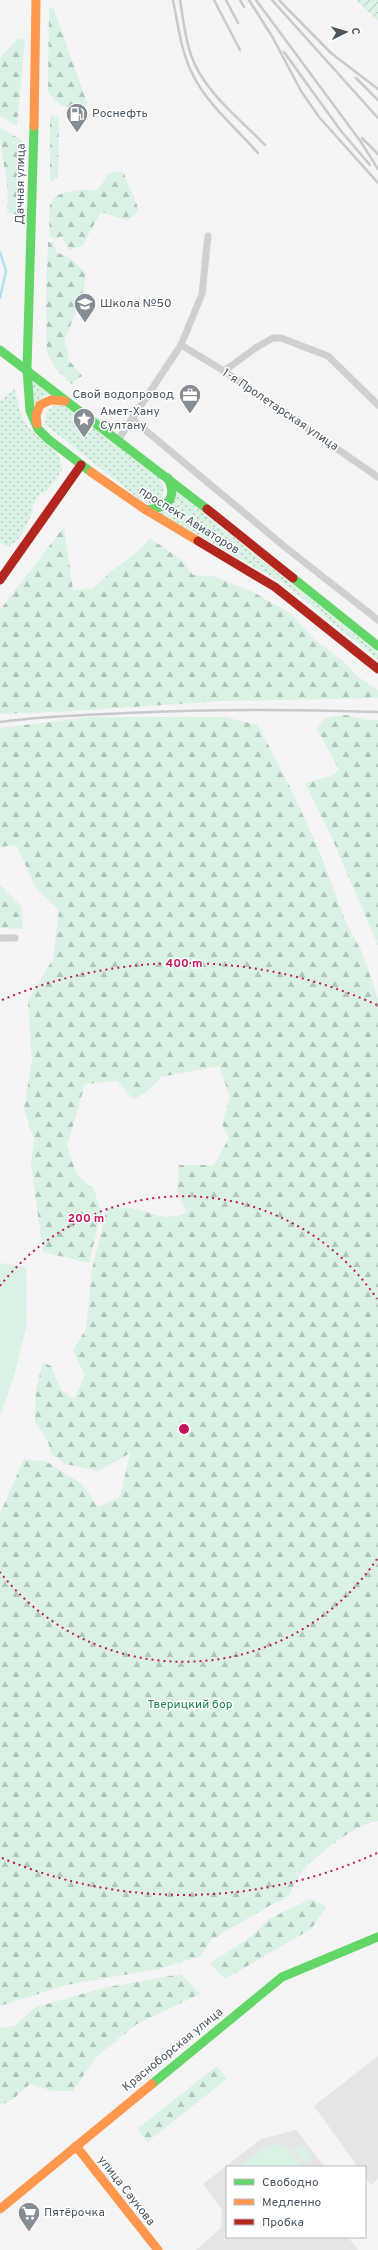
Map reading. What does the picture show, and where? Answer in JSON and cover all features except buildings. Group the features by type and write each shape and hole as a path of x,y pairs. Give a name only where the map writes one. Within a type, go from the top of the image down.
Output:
{"main road":[{"name":"Дачная улица","path":"27,369 33,203 36,0"},
{"name":"проспект Авиаторов","path":"0,350 27,369 168,478 378,646"},
{"name":"проспект Авиаторов","path":"27,369 30,411 38,429 81,465 146,510 275,587 378,669"},
{"path":"38,429 36,415 40,405 51,400 68,402"},
{"path":"0,580 81,465"},
{"path":"146,510 160,509 166,505 173,492 172,485 168,478"},
{"name":"Красноборская улица","path":"0,2209 282,1977 378,1937"},
{"name":"улица Саукова","path":"76,2146 158,2250"}],"street":[{"path":"118,440 181,345 202,294 208,236"},
{"path":"224,371 257,347 273,338 281,338 328,356 378,405"},
{"name":"1-я Пролетарская улица","path":"181,345 224,371 378,477"},
{"path":"132,419 285,547 378,620"},
{"path":"0,938 15,938"}],"shaded area":[{"path":"378,2056 378,2179 371,2185 366,2178 366,2166 357,2166 314,2106"},
{"path":"296,2130 324,2166 226,2166 261,2139"},
{"path":"226,2166 226,2238 349,2238 358,2250 196,2250 221,2228 222,2210 203,2184"}],"green space":[{"path":"356,0 378,0 378,21"},
{"path":"53,7 88,105 84,110 59,104 48,91 49,8"},
{"path":"18,38 25,40 17,126 0,116 0,58"},
{"path":"50,114 59,118 58,175 56,179 50,182"},
{"path":"0,128 22,140 18,216 7,212 8,191 0,138"},
{"path":"123,171 139,210 128,221 101,212 82,246 69,250 62,236 56,239 50,237 49,209 53,199 58,195 71,191 98,190 109,173"},
{"path":"48,242 53,242 56,252 70,258 86,273 83,295 64,341 69,354 67,358 82,376 72,384 55,368 47,352 46,302"},
{"path":"32,378 52,394 44,397 35,408"},
{"path":"15,389 25,423 54,450 58,455 62,469 54,483 44,493 40,493 32,507 33,511 23,531 17,540 8,547 0,542 0,401"},
{"path":"57,405 65,406 160,478 164,492 159,502 148,504 143,502 46,425 45,419 47,413 51,408"},
{"path":"176,491 378,653 378,660 285,584 159,513 170,506"},
{"path":"64,527 73,590 94,588 109,573 137,552 150,538 183,561 193,575 215,577 253,592 291,614 314,639 344,662 357,676 378,690 378,698 222,701 74,711 0,714 0,610"},
{"path":"346,715 368,720 378,720 378,945 332,838 305,783 334,775 339,769 317,729 325,718"},
{"name":"Тверицкий бор","path":"89,717 225,717 258,725 290,787 318,848 347,925 362,952 378,999 378,1821 360,1827 341,1838 305,1868 295,1883 289,1896 211,1940 201,1956 159,1969 66,1985 0,2006 0,1514 24,1459 47,1462 82,1484 98,1507 120,1497 130,1453 99,1471 65,1464 51,1454 48,1441 35,1422 36,1389 43,1362 51,1366 61,1390 74,1399 85,1376 73,1350 86,1329 92,1269 107,1208 133,1208 166,1217 179,1216 187,1213 177,1191 179,1165 214,1165 229,1138 222,1124 230,1097 219,1066 161,1077 150,1089 134,1100 117,1081 85,1084 67,1146 77,1175 94,1189 101,1213 89,1263 43,1252 31,1165 34,1140 24,1108 32,1061 28,1001 53,959 59,910 36,888 16,845 0,847 0,728"},
{"path":"0,885 21,906 23,929 0,928"},
{"path":"0,1263 26,1267 27,1324 13,1380 0,1415"},
{"path":"310,1899 327,1906 311,1929 225,1979 210,1963 251,1937 269,1919"},
{"path":"181,1974 200,1994 137,2024 96,2057 73,2091 53,2091 30,2084 12,2100 0,2105 0,2028 14,2026 36,2007 103,1988"},
{"path":"217,2066 227,2079 147,2142 137,2129"},
{"path":"274,2144 289,2148 303,2166 240,2166 264,2147"},
{"path":"301,2144 312,2157 305,2163 294,2150"}],"waterway":[{"path":"0,252 6,271 0,298"}],"railway":[{"path":"173,0 180,38 189,66 199,86 222,116 258,153"},
{"path":"180,0 187,42 191,55 204,81 223,103 265,145"},
{"path":"214,0 240,50"},
{"path":"226,0 238,23"},
{"path":"240,0 244,7"},
{"path":"249,0 273,38 301,91 319,117 378,183"},
{"path":"256,0 361,142 378,169"},
{"path":"272,0 378,118"},
{"path":"279,0 331,53 378,89"},
{"path":"284,52 341,131 370,165"},
{"path":"356,78 378,100"},
{"path":"362,138 378,154"},
{"path":"0,722 64,716 221,710 378,712"}],"traffic: fast":[{"path":"34,126 27,369 30,411 38,429 48,439 91,472"},
{"path":"0,350 207,509"},
{"path":"146,510 160,507 169,501 172,492 168,478"},
{"path":"293,578 378,646"},
{"path":"152,2084 282,1977 378,1937"}],"traffic: slow":[{"path":"34,126 36,0"},
{"path":"37,424 36,415 40,405 51,400 65,401"},
{"path":"91,472 146,510 198,541"},
{"path":"0,2209 152,2084"},
{"path":"76,2146 158,2250"}],"traffic: jam":[{"path":"0,580 81,465"},
{"path":"207,509 293,578"},
{"path":"198,541 275,587 378,669"}],"place":[{"name":"Роснефть","path":"77,134"},
{"name":"Школа №50","path":"85,324"},
{"name":"Свой водопровод","path":"190,414"},
{"name":"Амет-Хану Султану","path":"84,438"},
{"name":"Пятёрочка","path":"29,2232"}]}
